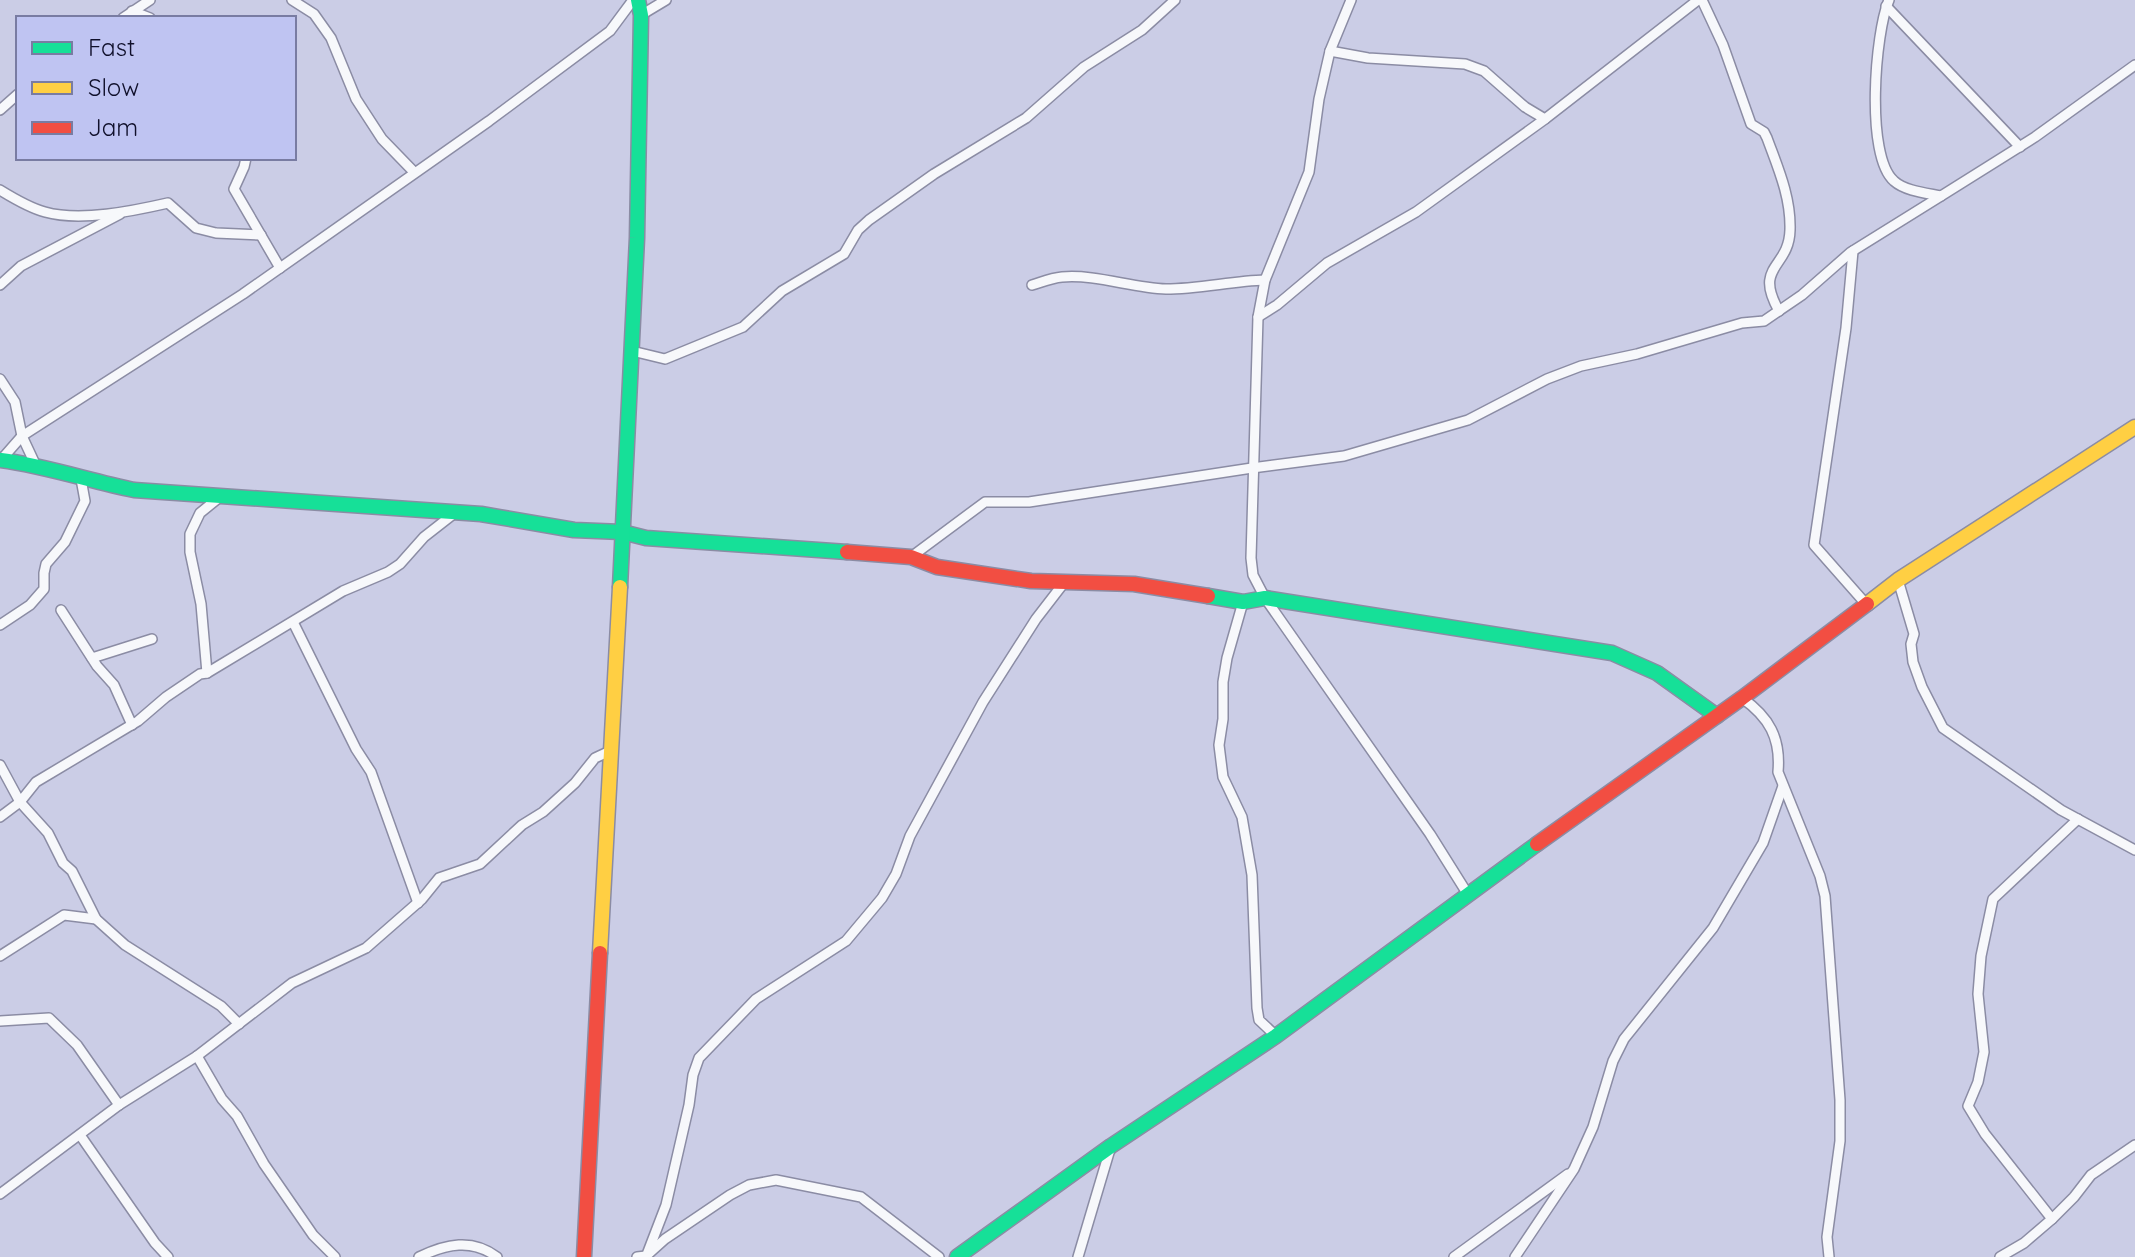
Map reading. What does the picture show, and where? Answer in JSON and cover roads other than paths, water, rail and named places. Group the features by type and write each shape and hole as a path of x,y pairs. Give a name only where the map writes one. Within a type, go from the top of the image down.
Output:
{"street":[{"path":"126,16 150,0"},
{"path":"292,0 314,14 331,38 356,99 382,139 414,172"},
{"path":"0,461 22,436 280,268 489,121 610,31 636,0"},
{"path":"584,1257 637,238 641,15 636,0"},
{"path":"641,15 666,0"},
{"path":"632,351 665,359 743,327 782,291 844,254 858,230 869,220 934,174 1026,118 1084,67 1142,30 1175,0"},
{"path":"1351,0 1330,51 1319,99 1309,172 1265,280 1258,317 1252,468 1253,575 1265,598 1430,834 1467,893"},
{"path":"1258,317 1327,263 1416,212 1545,119 1700,0 1723,45 1751,124 1764,132 1767,138 1790,204 1790,235 1785,251 1771,274 1769,292 1779,311"},
{"path":"1888,3 2020,147"},
{"path":"1888,3 1873,102 1883,158 1890,177 1896,183 1941,196"},
{"path":"132,11 145,16"},
{"path":"1330,51 1368,58 1465,64 1484,71 1525,107 1545,119"},
{"path":"911,557 985,502 1029,502 1344,456 1468,420 1547,379 1581,366 1637,354 1742,323 1764,321 1853,251 2020,147 2135,65"},
{"path":"0,110 16,96"},
{"path":"245,160 234,189 280,268"},
{"path":"0,190 45,213 81,215 123,212 168,203 196,228 216,233 261,235"},
{"path":"0,285 21,266 123,212"},
{"path":"1853,251 1846,328 1814,545 1866,604"},
{"path":"1032,285 1066,276 1150,288 1186,289 1231,281 1265,280"},
{"path":"0,379 18,409 22,436 36,466"},
{"path":"957,1257 1111,1146 1276,1036 1467,893 1742,698 1898,580 2135,427"},
{"path":"0,461 36,466 134,490 456,512 532,521 574,530 622,532 646,538 911,557 937,567 1063,584 1134,584 1243,602 1265,598 1612,653 1657,673 1717,716"},
{"path":"0,625 30,605 44,589 46,564 65,542 85,501 81,479"},
{"path":"207,673 201,604 190,552 190,534 200,513 221,496"},
{"path":"0,817 20,802 36,782 132,725 200,674 207,673 343,591 400,564 424,537 456,512"},
{"path":"1898,580 1914,634 1913,662 1943,728 2078,819 2135,850"},
{"path":"646,1256 666,1205 699,1058 756,999 846,941 882,898 896,874 910,836 983,702 1036,619 1063,584"},
{"path":"1243,602 1223,682 1219,764 1242,817 1252,875 1259,1020 1276,1036"},
{"path":"61,610 114,685 132,725"},
{"path":"293,622 356,749 371,772 418,903"},
{"path":"92,658 152,639"},
{"path":"1742,698 1761,711 1774,732 1779,756 1778,772 1825,896 1840,1100 1840,1141 1827,1237 1829,1257"},
{"path":"0,1194 119,1105 197,1056 292,983 366,948 418,903 439,878 480,864 522,825 543,812 575,783 595,758 610,751"},
{"path":"0,765 20,802 48,833 63,863 72,871 96,919 125,945 221,1006 239,1024"},
{"path":"1515,1257 1574,1169 1593,1127 1613,1061 1624,1039 1713,928 1763,843 1783,786"},
{"path":"2052,1219 1985,1134 1968,1106 1978,1082 1984,1052 1978,994 1981,956 1993,899 2078,819"},
{"path":"0,956 64,915 96,919"},
{"path":"0,1021 49,1018 77,1045 119,1105"},
{"path":"197,1056 264,1164 313,1235 335,1257"},
{"path":"80,1135 168,1257"},
{"path":"2000,1257 2024,1243 2052,1219 2091,1175 2135,1145"},
{"path":"1078,1257 1111,1146"},
{"path":"1454,1257 1574,1169"},
{"path":"637,1257 646,1256 665,1239 730,1195 749,1185 776,1180 861,1197 939,1257"},
{"path":"419,1257 439,1247 460,1243 487,1249 497,1257"}]}
